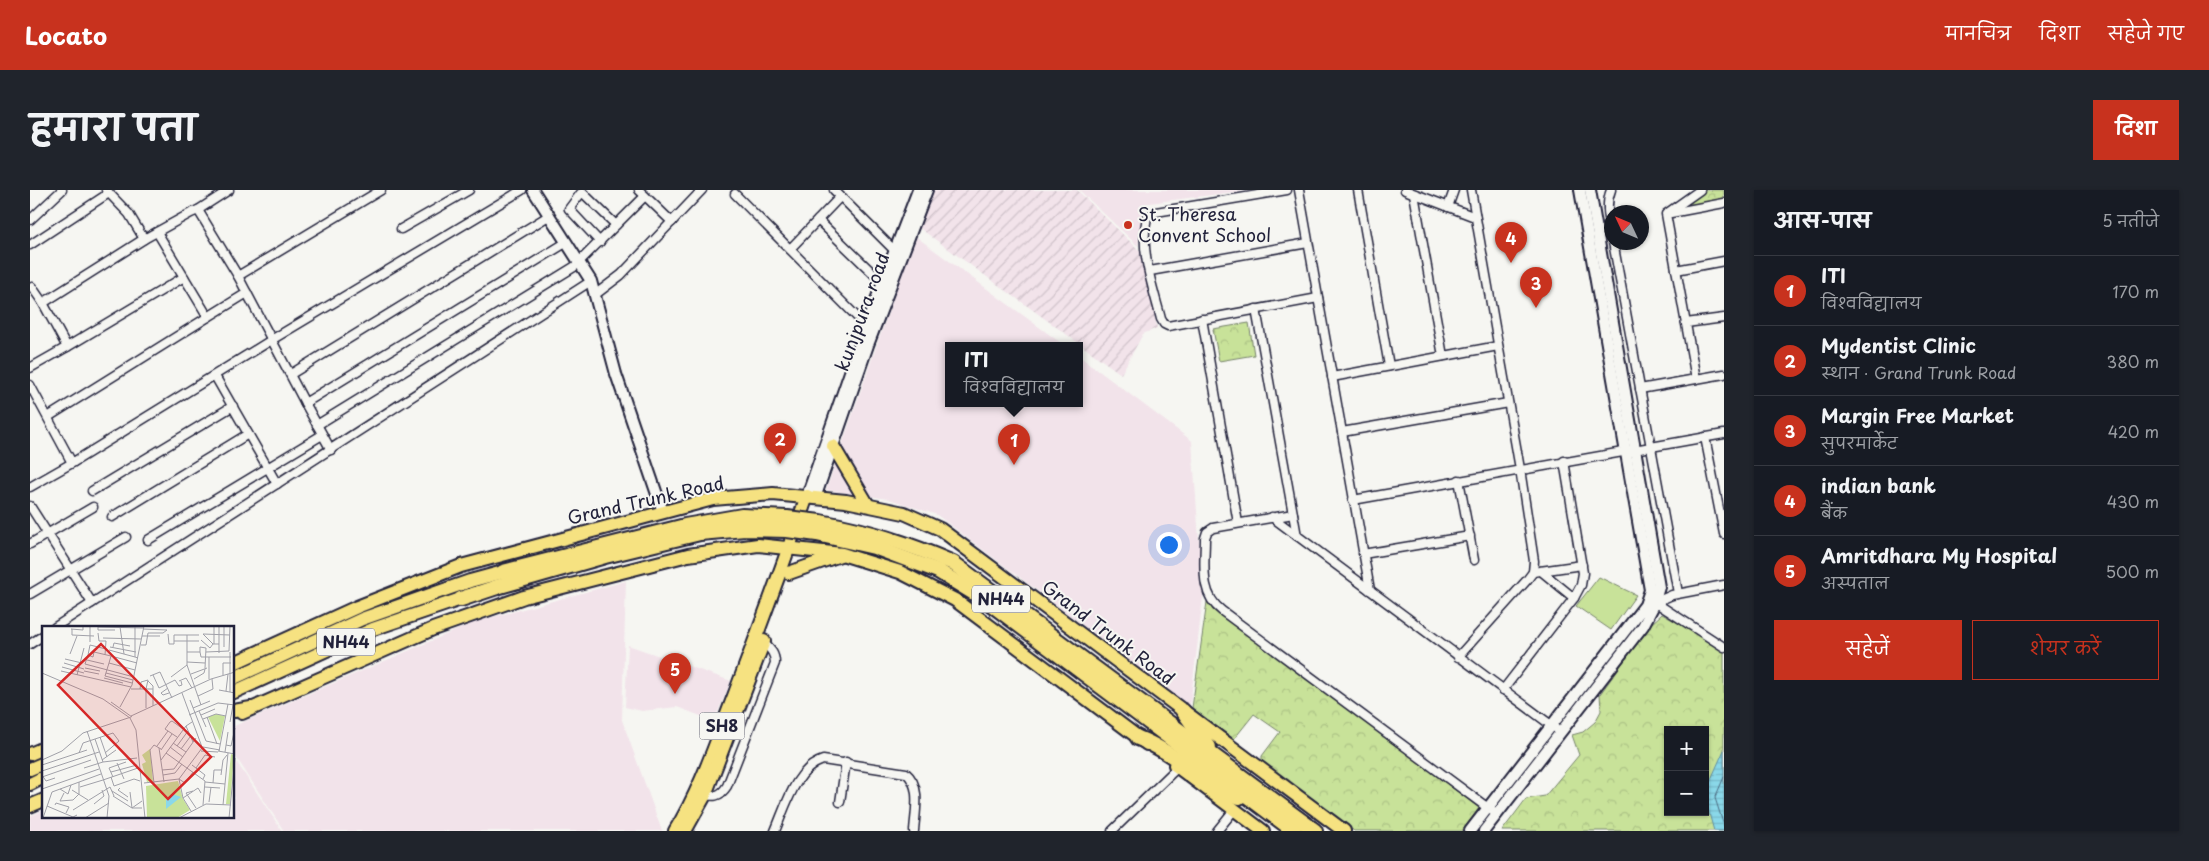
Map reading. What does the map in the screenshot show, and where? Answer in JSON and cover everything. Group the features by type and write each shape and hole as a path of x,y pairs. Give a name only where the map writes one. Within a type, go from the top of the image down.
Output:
{"highway":[{"name":"NH44","path":"503,572 685,526 742,516 819,528 864,530 916,547 952,563 1314,831"},
{"name":"NH44","path":"461,599 605,556 700,534 787,524"},
{"name":"NH44","path":"819,528 938,571 987,602 1294,831"},
{"path":"1183,711 1221,762"},
{"path":"1138,738 1160,747 1223,790 1254,801"}],"main road":[{"path":"830,445 868,505"},
{"name":"Grand Trunk Road","path":"235,677 359,613 461,566 713,499 772,494 811,497 868,505 904,513 940,529 1344,831"},
{"name":"SH8","path":"675,831 701,793 811,497"},
{"path":"235,716 433,629 524,597 688,555 758,545 793,548 842,554 900,572 954,600 1262,831"},
{"name":"SH8","path":"685,831 763,642 789,573 793,548"},
{"path":"789,573 842,554"},
{"name":"NH44","path":"359,613 503,572"},
{"name":"NH44","path":"235,692 373,629 461,599"},
{"name":"Grand Trunk Road","path":"235,663 359,613"},
{"path":"235,711 251,708"},
{"path":"30,754 42,749"},
{"path":"30,769 42,764"},
{"path":"30,784 42,778"},
{"path":"30,806 42,801"}],"street":[{"path":"30,220 62,190"},
{"path":"43,304 144,239 198,210 229,190"},
{"path":"238,276 381,190"},
{"path":"401,229 469,190"},
{"path":"30,487 522,190"},
{"path":"533,190 591,281 616,374 663,512"},
{"path":"596,294 621,275 702,190"},
{"path":"834,190 898,254"},
{"name":"kunjpura road","path":"811,497 898,254 918,190"},
{"name":"kunjpura road","path":"862,351 866,326 883,282 927,190"},
{"path":"1287,190 1156,212 1147,217 1144,228 1145,245 1164,324 1168,326 1318,298"},
{"path":"1299,190 1370,590"},
{"path":"1358,190 1389,366"},
{"path":"1405,190 1476,217"},
{"path":"1448,206 1454,190"},
{"path":"1471,190 1520,469 1534,561 1537,571 1574,598"},
{"path":"1580,190 1621,393"},
{"path":"1484,831 1643,626 1652,600 1631,450 1590,190"},
{"path":"1607,205 1607,199 1611,190"},
{"path":"1666,214 1700,190"},
{"path":"30,245 108,192 128,214 144,239"},
{"path":"600,242 569,209 581,193 616,225"},
{"path":"317,424 580,262 616,225 642,193 672,222"},
{"path":"735,194 866,326"},
{"path":"1414,194 1443,356"},
{"path":"790,249 840,196"},
{"path":"1666,214 1724,203"},
{"path":"198,210 273,339 331,450"},
{"path":"1666,214 1696,379"},
{"path":"291,374 550,215"},
{"path":"818,220 883,282"},
{"path":"157,232 208,318"},
{"path":"305,403 567,242"},
{"path":"1150,271 1308,243"},
{"path":"1614,250 1678,593"},
{"path":"1676,270 1724,261"},
{"path":"30,368 184,277"},
{"path":"57,626 591,281"},
{"path":"32,287 67,347"},
{"path":"48,417 247,293"},
{"path":"1256,310 1297,536"},
{"path":"1686,323 1724,318"},
{"path":"1202,320 1238,523"},
{"path":"1332,377 1498,346"},
{"path":"1640,389 1724,374"},
{"path":"215,376 277,484"},
{"path":"30,384 72,463"},
{"path":"1342,432 1508,403"},
{"path":"92,492 233,406"},
{"path":"112,517 248,434"},
{"path":"1354,500 1724,434"},
{"path":"148,540 322,435"},
{"path":"1705,437 1720,492 1724,534"},
{"path":"1503,690 1574,598 1581,585 1582,565 1564,462"},
{"path":"1459,480 1474,560"},
{"path":"30,506 92,603"},
{"path":"30,544 93,507"},
{"path":"1293,514 1213,528 1207,532 1204,538 1206,592 1210,600 1222,612 1497,815"},
{"path":"1272,517 1561,733"},
{"path":"30,594 126,536"},
{"path":"1363,554 1470,536"},
{"path":"1458,657 1537,571 1582,565"},
{"path":"1470,831 1645,605 1652,600 1678,593 1724,585"},
{"path":"1652,600 1724,647"},
{"path":"30,644 42,636"},
{"path":"701,793 713,797 718,795 727,786 775,662 772,651 763,642"},
{"path":"775,831 804,770 813,763 823,760 846,762 906,774 913,779 916,786 914,831"},
{"path":"840,802 846,762"},
{"path":"1112,831 1178,768"},
{"path":"1217,831 1234,810"}],"shaded area":[{"path":"932,190 1077,190 1140,251 1146,268 1157,328 1143,334 1121,374 1083,346 1083,342 1077,342 918,227"},
{"name":"St. Theresa Convent School","path":"1079,190 1250,190 1142,204 1138,246"},
{"path":"915,236 1060,342 945,342 945,407 1083,407 1083,359 1192,441 1203,597 1190,706 937,515 889,499 826,490"},
{"path":"626,581 622,720 662,831 284,831 235,756 235,726 475,622"},
{"path":"628,645 731,681 714,721 677,707 642,711 625,707"},
{"path":"235,760 282,831 30,831 30,816 42,811 42,818 235,818"}],"green space":[{"path":"1705,190 1724,190 1724,199 1678,209"},
{"path":"1249,323 1254,355 1219,361 1213,329"},
{"path":"1599,577 1636,595 1611,630 1576,606"},
{"path":"1207,602 1479,808 1462,831 1354,831 1262,763 1262,756 1280,732 1254,714 1234,739 1192,708"},
{"path":"1662,614 1724,649 1724,831 1502,831 1526,799 1545,796 1579,755 1572,735 1583,732 1595,722 1601,711 1600,694 1651,624"}],"water":[{"path":"1724,750 1724,831 1714,831 1709,813 1709,784"}],"place":[{"name":"St. Theresa Convent School","path":"1128,225"},
{"name":"indian bank","path":"1511,263"},
{"name":"Margin Free Market","path":"1536,308"},
{"name":"Mydentist Clinic","path":"780,464"},
{"name":"ITI","path":"1014,465"},
{"name":"Amritdhara My Hospital","path":"675,694"}]}
